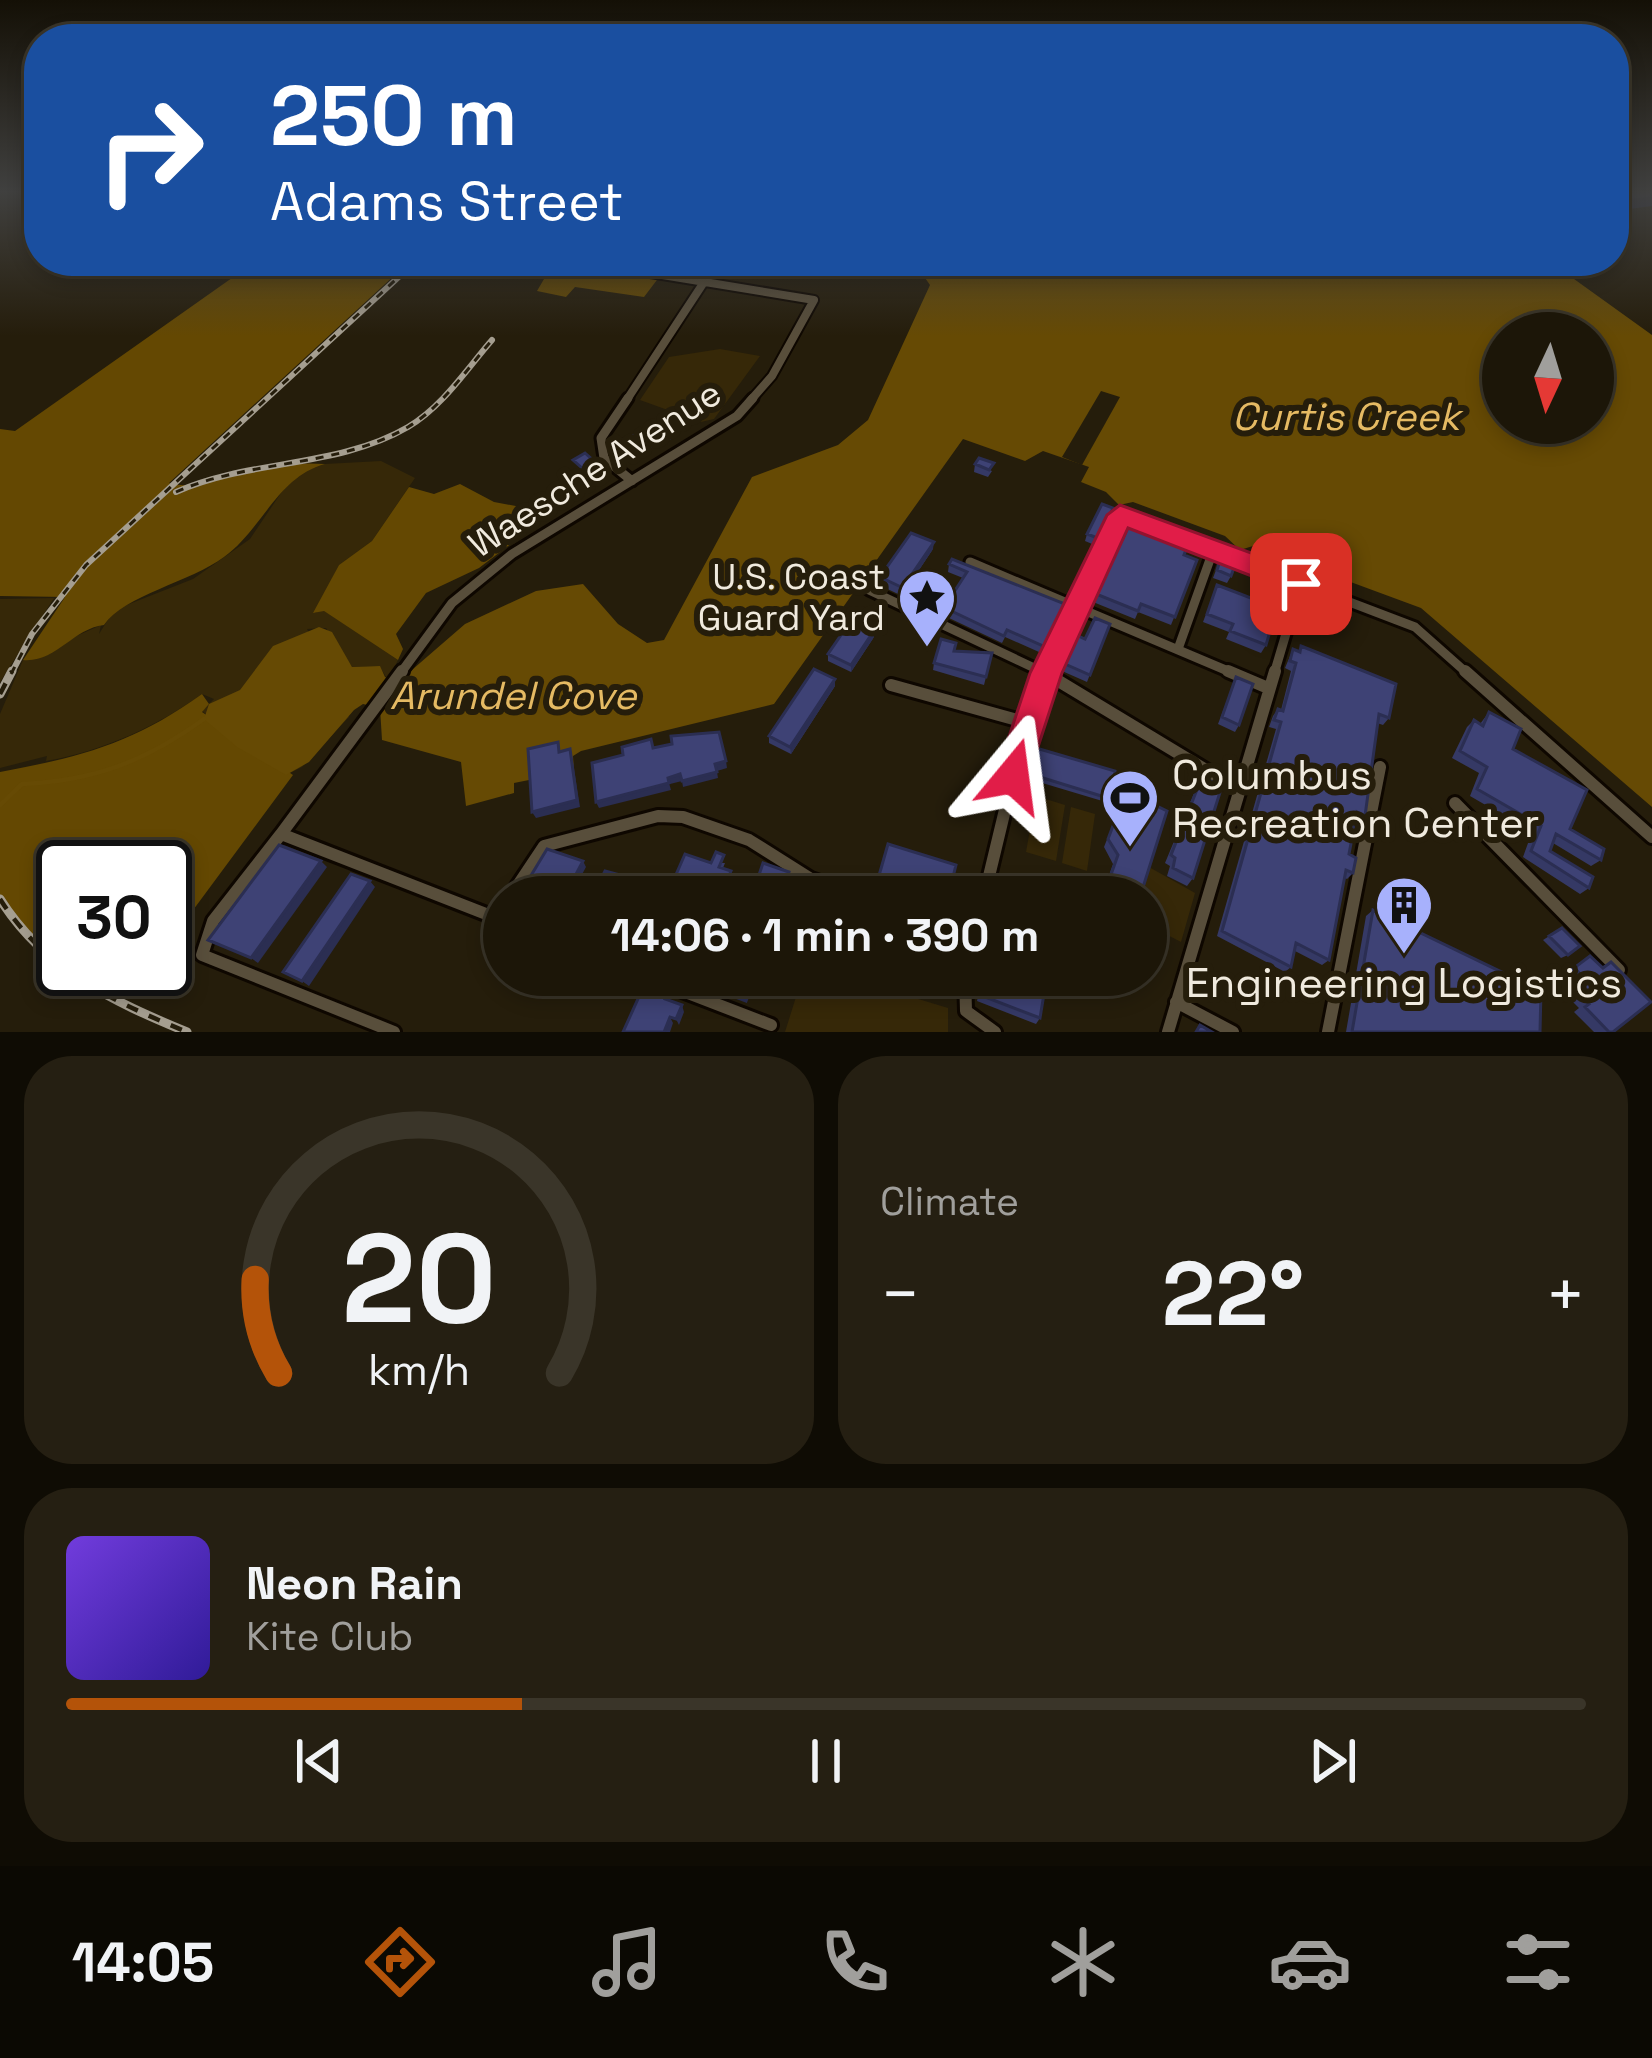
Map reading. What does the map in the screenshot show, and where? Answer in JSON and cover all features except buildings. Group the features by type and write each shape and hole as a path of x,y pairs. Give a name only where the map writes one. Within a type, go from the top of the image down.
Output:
{"street":[{"path":"632,482 604,458 601,438 706,279 684,276"},
{"name":"Waesche Avenue","path":"394,1032 202,955 213,921 397,675 469,587 512,554 717,431 751,404 814,300 706,279"},
{"path":"989,876 1028,724 1046,673 1120,515 1425,634 1652,837"},
{"path":"1178,649 1213,551"},
{"path":"970,562 1268,688"},
{"path":"1168,1032 1301,584"},
{"path":"868,590 1046,673 1239,790"},
{"path":"890,686 1028,724"},
{"path":"1328,1032 1380,767"},
{"path":"1455,803 1636,988"},
{"path":"524,876 544,846 672,815 749,840 807,876"},
{"path":"281,834 483,909"},
{"path":"696,996 771,1025"},
{"path":"964,996 963,1009 974,1024 995,1032"},
{"path":"1176,1002 1233,1032"}],"shaded area":[{"path":"235,276 394,276 169,483 195,484 269,467 325,464 294,480 224,557 127,605 104,625 35,660 23,660 65,597 0,596 0,429 15,431"},
{"path":"546,276 660,276 644,297 575,287 566,297 537,291"},
{"path":"720,349 760,356 714,419 701,422 640,400 669,357"},
{"path":"381,461 415,478 372,541 339,565 315,613 323,610 398,660 388,680 379,666 352,667 326,628 307,629 349,717 302,767 286,775 202,711 214,699 202,694 110,744 68,757 46,761 47,756 0,768 0,714 23,660 101,625 99,634 114,610 193,579 250,539 287,484 302,472 325,464"},
{"path":"460,484 494,502 521,507 520,537 479,568 426,593 396,634 403,649 398,660 324,611 313,613 339,565 372,541 409,487 434,494"},
{"path":"54,598 0,682 0,599"},
{"path":"202,694 209,704 202,712 293,775 192,912 192,840 36,840 36,946 0,899 0,772 106,746"},
{"path":"1036,796 1065,805 1056,861 1026,852"},
{"path":"1071,807 1095,814 1087,871 1062,863"},
{"path":"1167,877 1195,893 1181,942 1167,935"},
{"path":"796,996 908,996 948,1008 948,1032 785,1032"}],"water":[{"name":"Curtis Creek","path":"924,276 1570,276 1652,335 1652,807 1421,608 1253,546 1240,550 1225,536 1133,502 1119,505 1106,492 1081,482 1089,467 1043,451 1025,461 963,439 774,704 581,751 573,756 574,771 514,783 514,793 466,806 461,762 382,740 380,708 363,704 354,710 309,762 286,775 237,747 204,719 209,704 240,690 273,646 319,627 332,632 352,667 380,666 385,677 398,682 465,624 536,591 583,584 618,624 647,643 664,640 752,477 838,445 868,420 930,285"}],"pier":[{"path":"1101,391 1120,397 1082,465 1062,457"}],"waterway":[{"path":"0,805 22,784 118,766 204,719"}],"railway":[{"path":"11,674 32,634 86,565 400,276"},
{"path":"176,492 204,481 381,440 432,409 492,340"},
{"path":"0,694 12,671"},
{"path":"0,899 38,945 82,981 187,1032"}],"place":[{"name":"U.S. Coast Guard Yard","path":"927,649"},
{"name":"Columbus Recreation Center","path":"1130,849"},
{"name":"Engineering Logistics","path":"1404,956"}],"route":[{"path":"1013,776 1046,673 1120,515 1301,584"}],"water label":[{"name":"Arundel Cove","path":"513,695"}]}
